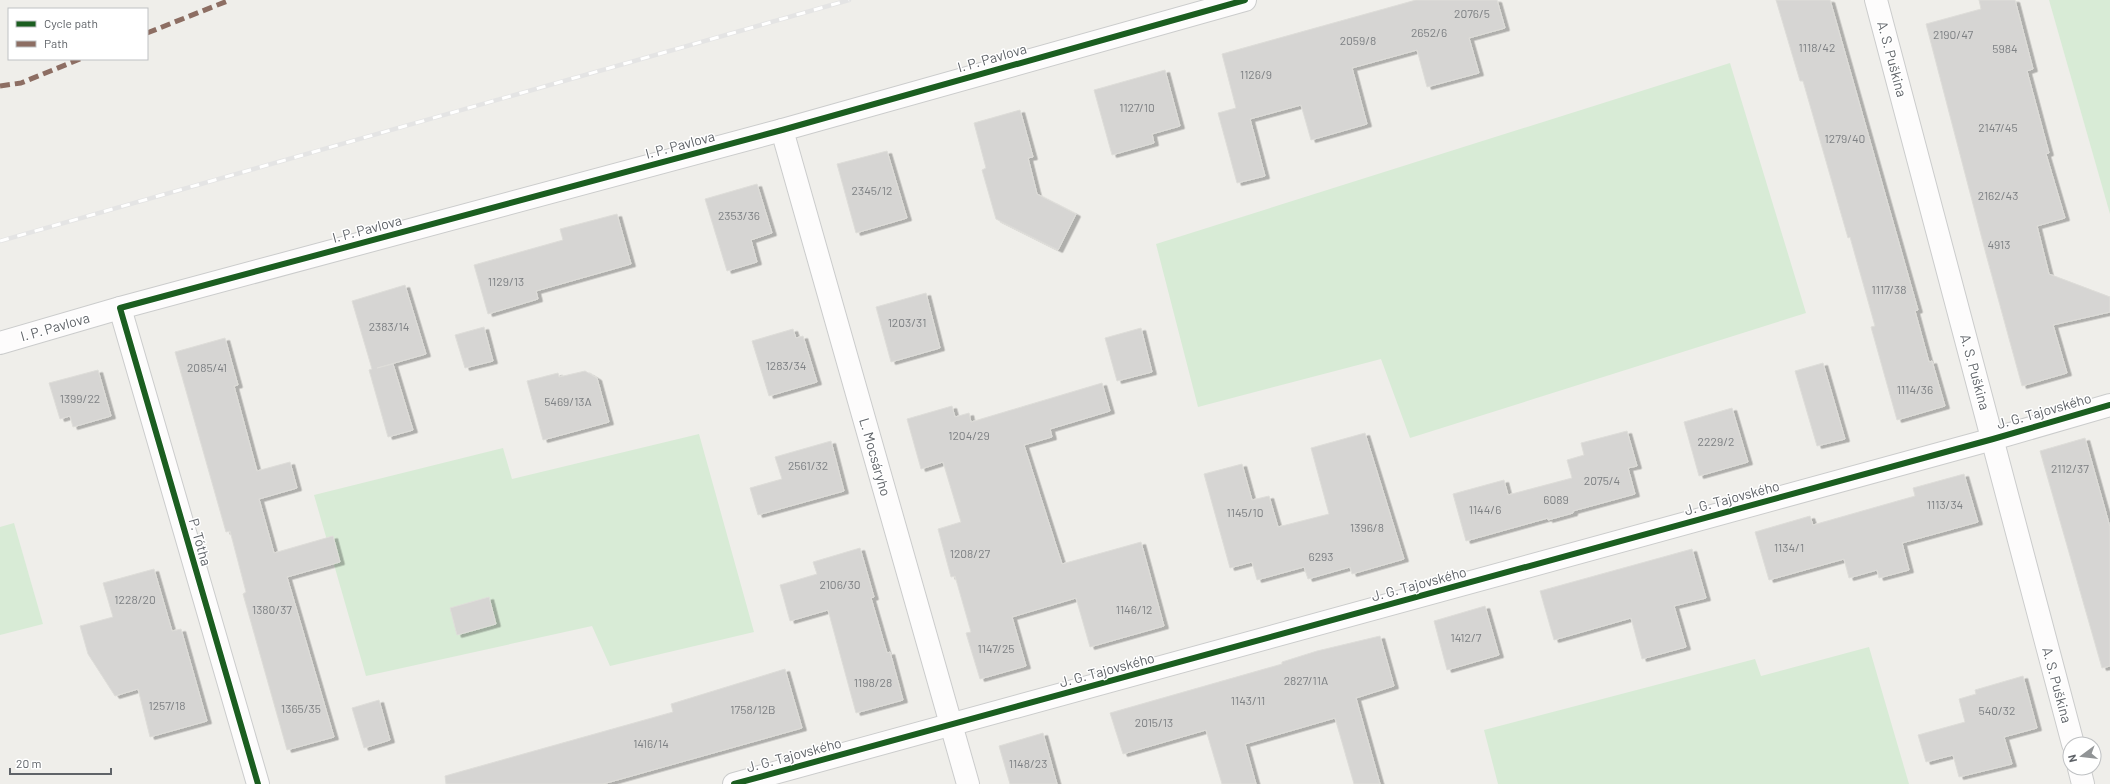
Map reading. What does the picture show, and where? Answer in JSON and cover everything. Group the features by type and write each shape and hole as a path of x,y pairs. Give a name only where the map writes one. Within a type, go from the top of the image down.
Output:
{"street":[{"name":"I. P. Pavlova","path":"0,343 120,308 782,130 1244,0"},
{"name":"A. S. Puškina","path":"1876,0 2071,736"},
{"name":"L. Mocsáryho","path":"782,130 968,784"},
{"name":"P. Tótha","path":"120,308 258,784"},
{"name":"J. G. Tajovského","path":"734,784 1993,439 2110,405"}],"green space":[{"path":"2049,0 2110,0 2110,214"},
{"path":"1730,63 1806,313 1410,438 1381,359 1198,407 1156,244"},
{"path":"699,434 754,632 610,666 592,626 366,676 314,495 503,448 512,479"},
{"path":"14,523 43,624 0,635 0,527"},
{"path":"1869,647 1909,784 1498,784 1484,730 1755,659 1761,676"}],"building":[{"path":"1416,0 1497,0 1505,28 1469,38 1479,73 1427,87 1417,50 1352,68 1367,124 1311,140 1301,105 1250,119 1265,176 1237,183 1218,113 1236,108 1222,54"},
{"path":"1776,0 1830,0 1918,310 1915,311 1929,362 1932,361 1945,406 1897,420 1871,327 1875,326 1850,237 1848,238 1803,81 1800,81"},
{"path":"1979,0 2015,0 2033,69 2027,71 2049,153 2046,154 2065,218 2037,226 2049,274 2110,297 2110,312 2053,325 2067,373 2022,386 1926,24 1981,9"},
{"path":"1165,70 1180,126 1152,134 1154,143 1112,155 1094,90"},
{"path":"1020,110 1033,157 1028,158 1037,194 1076,214 1058,250 996,219 982,170 986,168 974,123"},
{"path":"887,151 907,218 856,233 837,164"},
{"path":"757,184 772,233 751,240 757,262 727,271 705,199"},
{"path":"617,214 631,264 536,291 538,299 488,314 474,265 563,240 560,229"},
{"path":"405,285 426,354 377,368 393,364 413,430 388,437 369,370 372,369 352,301"},
{"path":"926,293 940,348 891,362 876,307"},
{"path":"484,327 493,361 465,368 455,335"},
{"path":"1141,328 1152,372 1117,381 1105,338"},
{"path":"793,329 796,338 803,336 817,382 769,396 752,341"},
{"path":"225,338 238,385 234,386 257,471 290,462 297,488 259,499 274,553 333,536 340,562 287,577 334,737 287,750 243,594 246,592 230,531 226,532 175,352"},
{"path":"1823,363 1845,439 1817,446 1795,371"},
{"path":"98,370 111,416 73,427 70,416 60,419 49,383"},
{"path":"585,371 597,378 609,422 543,440 527,381 558,373 559,377"},
{"path":"1102,383 1110,411 1050,429 1052,437 1024,445 1062,564 1141,542 1164,626 1090,647 1076,598 1012,617 1026,666 980,679 966,633 971,632 955,576 951,577 938,529 961,522 943,462 921,469 907,419 952,406 955,417 969,413 971,422"},
{"path":"1732,408 1748,462 1699,476 1684,422"},
{"path":"1627,431 1637,466 1628,468 1635,494 1573,511 1573,513 1548,520 1548,518 1466,541 1453,494 1504,480 1508,495 1572,478 1567,460 1584,455 1581,443"},
{"path":"1365,433 1404,559 1352,574 1350,567 1308,579 1304,567 1257,580 1252,562 1230,568 1204,474 1242,464 1252,500 1269,496 1278,527 1329,514 1311,448"},
{"path":"2085,438 2110,527 2110,666 2102,668 2040,451"},
{"path":"831,441 844,491 758,515 750,488 782,479 775,457"},
{"path":"1964,474 1978,522 1902,543 1909,570 1879,578 1877,570 1849,578 1844,559 1769,580 1755,532 1810,516 1813,525 1915,496 1913,488"},
{"path":"860,548 874,597 871,598 887,653 890,652 903,700 856,713 828,610 790,621 780,585 817,574 813,562"},
{"path":"1692,549 1706,598 1674,606 1686,647 1642,659 1631,618 1554,640 1540,591"},
{"path":"154,569 172,631 181,629 207,721 150,737 138,689 115,696 88,654 80,626 113,617 103,583"},
{"path":"489,597 496,624 457,635 450,608"},
{"path":"1485,606 1499,655 1447,670 1434,621"},
{"path":"1380,636 1394,686 1356,698 1380,784 1354,784 1335,718 1245,744 1256,784 1222,784 1206,730 1123,754 1110,713 1282,664 1282,662 1317,651"},
{"path":"785,669 802,728 603,784 446,784 445,776 673,712 671,704"},
{"path":"2023,676 2037,728 2004,737 2012,764 1959,777 1953,755 1926,762 1918,735 1965,722 1959,699 1976,694 1975,690"},
{"path":"379,700 390,740 364,748 352,708"},
{"path":"1043,733 1057,784 1010,784 999,746"}],"railway":[{"path":"0,241 849,0"}],"marked path":[{"path":"148,33 230,0"},
{"path":"0,86 21,83 78,60"}],"cycle path":[{"path":"258,784 120,308 782,130 1245,0"},
{"path":"734,784 1993,439 2110,405"}]}
